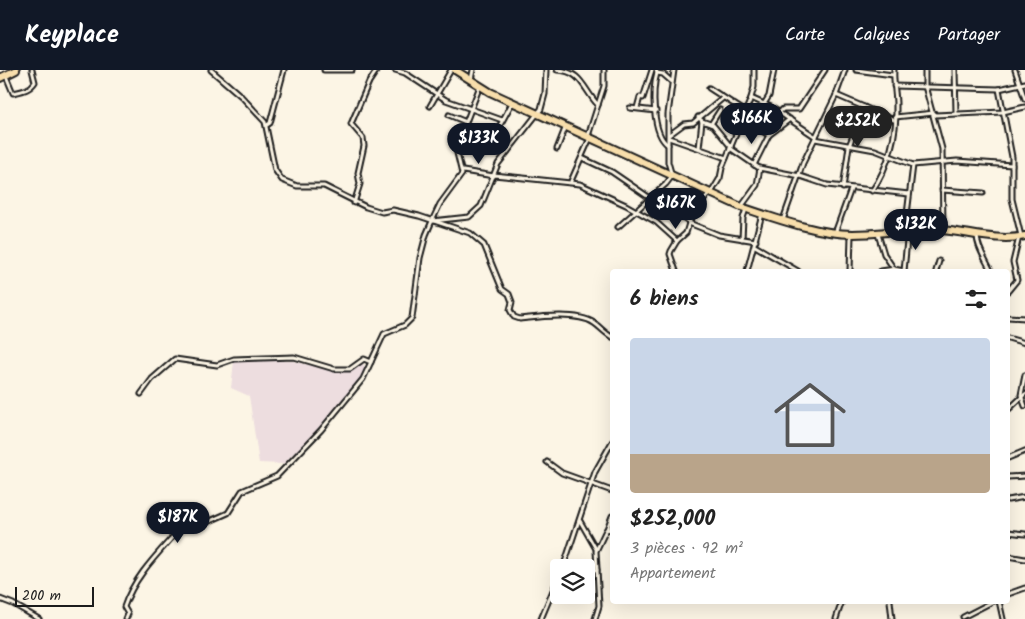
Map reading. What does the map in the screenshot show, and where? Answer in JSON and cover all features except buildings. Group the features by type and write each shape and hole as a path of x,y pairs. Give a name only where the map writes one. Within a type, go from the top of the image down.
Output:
{"highway":[{"path":"3,77 16,70"},
{"path":"455,70 470,81 512,102 672,176 762,214 835,233 943,230 977,236 1022,237"}],"street":[{"path":"3,77 13,93 22,91 31,88 35,82 32,70"},
{"path":"211,70 241,96 261,116 267,125 273,162 282,180 297,186 324,186 354,203 382,212 404,212 470,233 484,246 502,289 510,294 512,302 510,310 514,317 520,319 565,316 593,322 610,336"},
{"path":"267,125 270,123 284,70"},
{"path":"324,70 352,70"},
{"path":"354,203 360,184 358,173 364,146 363,138 351,124 369,82 377,70"},
{"path":"395,70 406,74 436,94 459,106 502,120"},
{"path":"406,74 409,70"},
{"path":"430,106 451,70"},
{"path":"470,81 473,70"},
{"path":"432,221 469,217 482,206 498,164 538,113 545,94 546,70"},
{"path":"557,70 576,74 587,94 598,106"},
{"path":"571,181 589,137 604,86 604,70"},
{"path":"618,227 672,176 668,162 668,114 674,70"},
{"path":"675,269 670,254 677,241 686,233 689,222 720,178 726,158 751,98 754,87 754,70"},
{"path":"764,104 769,96 774,70"},
{"path":"780,112 782,108 799,109 825,70"},
{"path":"783,220 845,70"},
{"path":"856,70 893,75"},
{"path":"872,191 882,175 890,156 896,106 894,70"},
{"path":"925,70 925,86 942,149 943,230"},
{"path":"955,70 956,113"},
{"path":"1015,70 1025,100"},
{"path":"655,71 663,74 671,81"},
{"path":"637,108 640,97 643,98 655,71"},
{"path":"655,71 654,84 658,131 668,146"},
{"path":"894,86 999,89 1025,83"},
{"path":"648,84 654,84"},
{"path":"463,171 457,153 466,122 480,86"},
{"path":"708,88 746,112"},
{"path":"999,89 1012,165 1012,199 1022,237 1014,262 1017,280 1010,289"},
{"path":"836,95 895,119 934,114 1003,112 1025,107"},
{"path":"669,136 686,123 693,123 723,98"},
{"path":"751,98 780,112 816,138 849,146 857,145 913,165 957,161 1012,165"},
{"path":"492,140 512,102"},
{"path":"843,188 849,146 864,107"},
{"path":"630,108 656,111"},
{"path":"711,124 720,110"},
{"path":"449,115 466,122"},
{"path":"698,118 711,124 730,148 760,168 800,176 843,188 909,194"},
{"path":"754,165 769,135 790,119"},
{"path":"699,148 702,121"},
{"path":"742,121 769,135"},
{"path":"557,149 566,126"},
{"path":"669,136 726,158"},
{"path":"582,158 612,172 689,222 719,235 756,241"},
{"path":"904,269 909,194 913,165"},
{"path":"742,239 744,208 757,185 760,168"},
{"path":"463,171 550,182 571,181 604,194 656,222 677,241"},
{"path":"126,619 128,614 124,607 130,590 139,576 184,524 210,521 228,513 242,491 277,476 321,430 363,379 384,334 405,325 412,318 420,258 426,234 437,210 463,171"},
{"path":"835,233 851,189"},
{"path":"942,190 983,193"},
{"path":"748,269 762,214"},
{"path":"878,233 884,254 894,269"},
{"path":"850,269 851,234"},
{"path":"977,236 978,246 985,255 990,269"},
{"path":"754,246 794,269"},
{"path":"937,269 939,261"},
{"path":"1010,317 1025,318"},
{"path":"1010,339 1025,343"},
{"path":"141,394 152,379 175,359 217,365 234,359 294,357 334,369 350,369 364,359 371,362"},
{"path":"1025,375 1021,398 1025,406"},
{"path":"1010,408 1025,394"},
{"path":"566,559 590,485 610,446"},
{"path":"1010,457 1025,451"},
{"path":"547,462 560,472 590,485 610,490"},
{"path":"1010,477 1025,476"},
{"path":"1010,500 1025,497"},
{"path":"580,520 596,549 599,606 595,619"},
{"path":"596,549 610,521"},
{"path":"1010,532 1025,534"},
{"path":"1010,556 1025,559"},
{"path":"1010,593 1025,588"},
{"path":"541,619 550,598"},
{"path":"0,599 30,612 39,619"},
{"path":"841,604 836,619 841,619"},
{"path":"890,604 892,619"},
{"path":"963,617 988,604"},
{"path":"1000,604 1003,619"}],"shaded area":[{"path":"234,361 293,361 334,371 350,372 362,363 366,368 361,379 321,427 283,464 259,463 249,396 231,388"}]}
